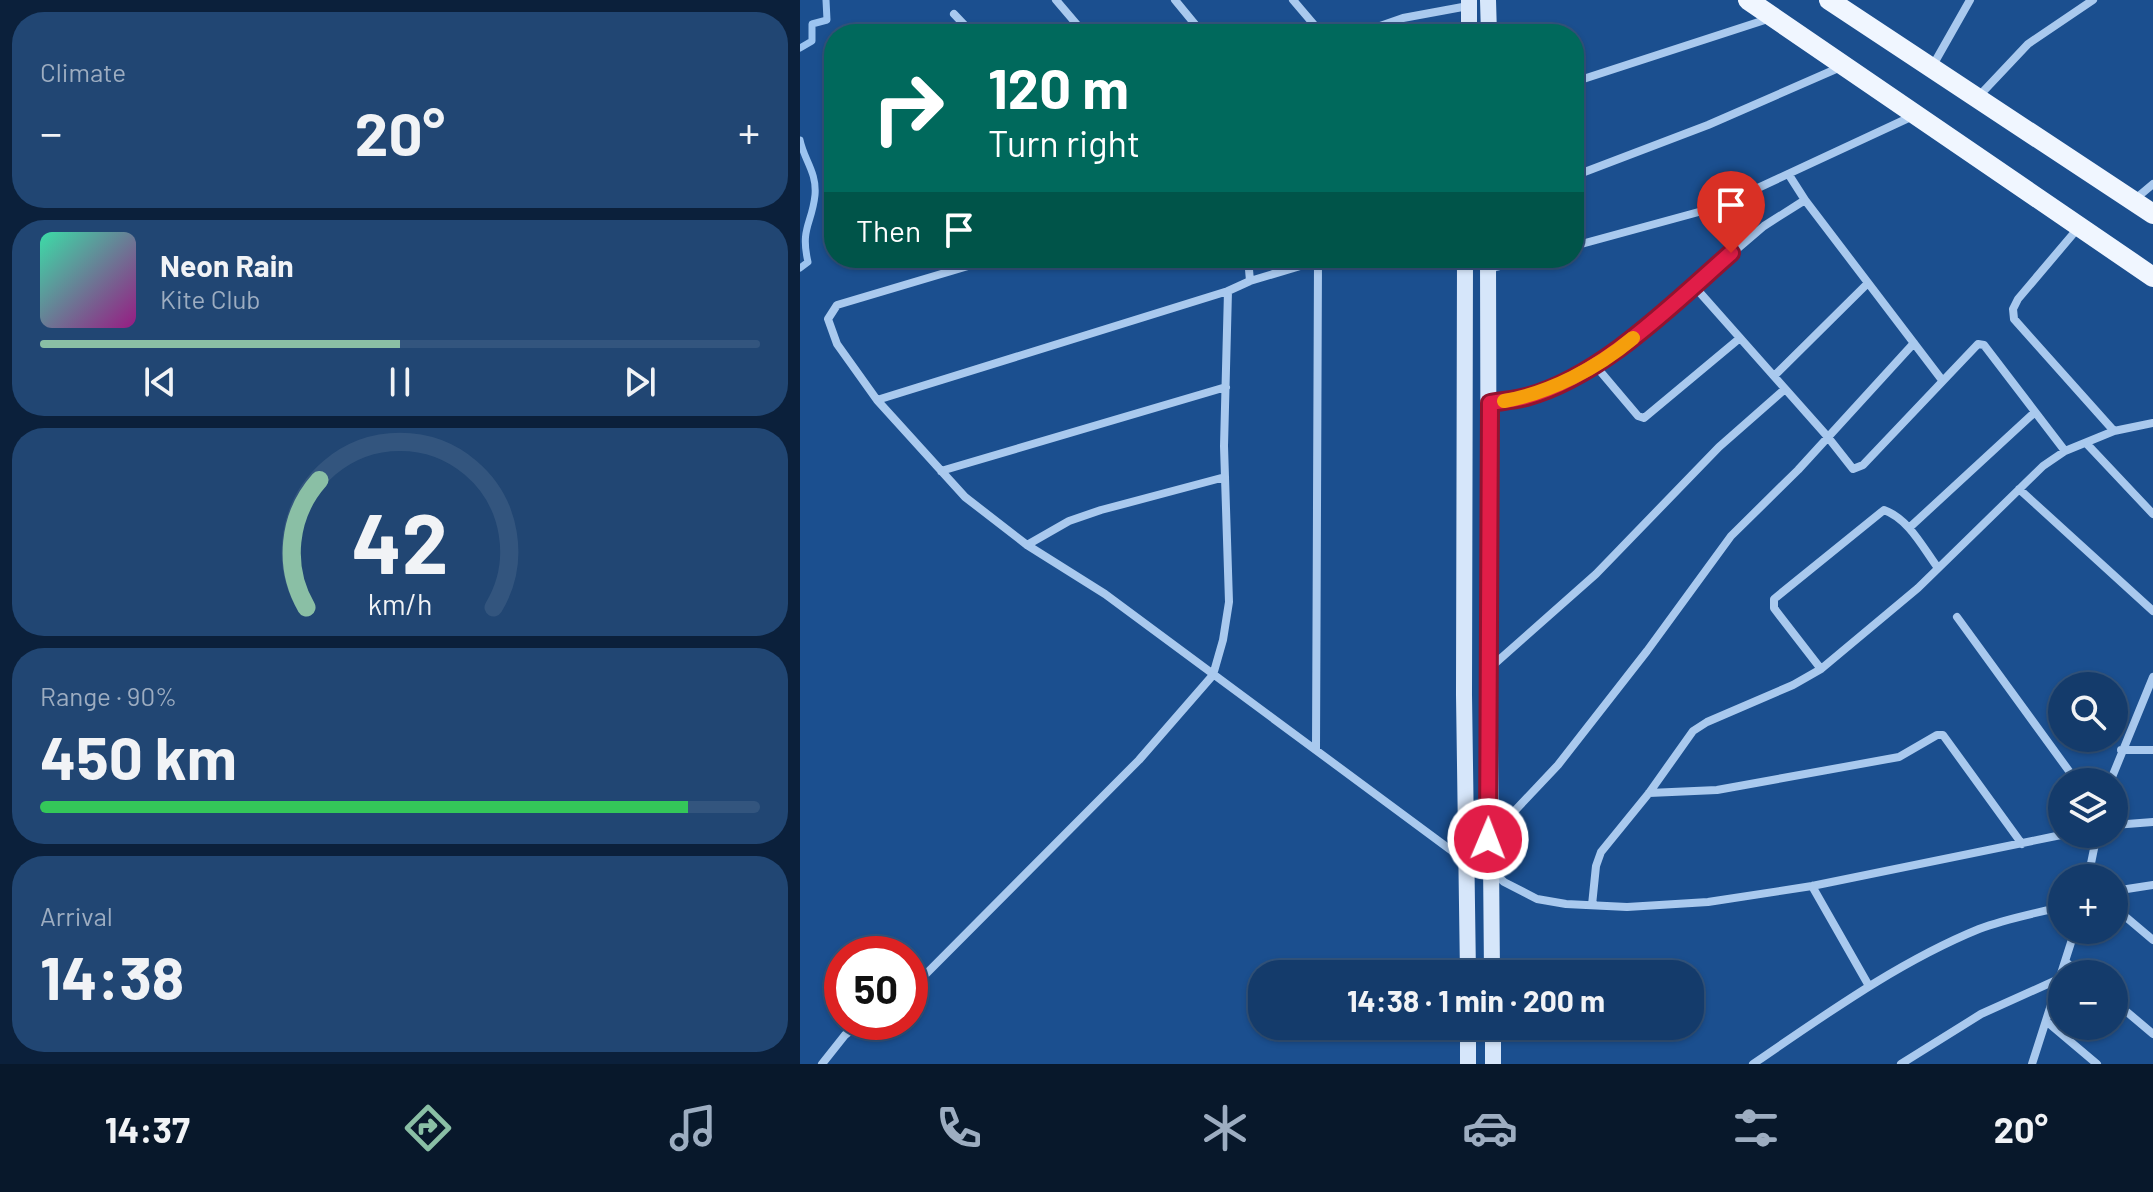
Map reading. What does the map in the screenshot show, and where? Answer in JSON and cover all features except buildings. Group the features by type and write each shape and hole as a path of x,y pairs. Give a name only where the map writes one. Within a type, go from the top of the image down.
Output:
{"main road":[{"path":"1488,0 1489,24"},
{"path":"1748,0 2153,277"},
{"path":"1829,0 2153,214"},
{"path":"1469,3 1469,24"},
{"path":"1465,268 1464,695 1468,960"},
{"path":"1488,268 1491,668 1488,839 1492,960"},
{"path":"1468,1040 1468,1064"},
{"path":"1493,1040 1493,1064"}],"street":[{"path":"1056,0 1076,24"},
{"path":"1175,0 1195,24"},
{"path":"1293,0 1313,24"},
{"path":"1932,68 1970,0"},
{"path":"1978,98 2028,44 2093,0"},
{"path":"1386,24 1469,3"},
{"path":"954,14 964,24"},
{"path":"1584,79 1773,17"},
{"path":"1584,172 1708,125 1844,65"},
{"path":"1584,243 1717,207 1916,115"},
{"path":"1789,175 1942,380"},
{"path":"2133,201 2153,184"},
{"path":"1490,403 1527,397 1565,381 1627,343 1764,226 1805,200"},
{"path":"2079,226 2018,299 2013,309 2014,319 2114,431"},
{"path":"961,268 837,305 828,319 837,344 877,400 965,497 1027,545 1105,594 1468,862"},
{"path":"1249,268 1250,281"},
{"path":"877,400 1293,268"},
{"path":"1316,750 1322,268"},
{"path":"1774,376 1868,283"},
{"path":"1694,286 1853,469 1858,469 1978,344 1984,345 2065,451"},
{"path":"928,972 1139,760 1213,675 1229,602 1225,477 1228,291"},
{"path":"1594,364 1640,419 1740,338"},
{"path":"1488,839 1558,765 1731,536 1914,343"},
{"path":"941,471 1226,387"},
{"path":"1491,668 1596,574 1719,447 1785,389"},
{"path":"1909,528 2035,412"},
{"path":"1592,905 1596,866 1601,852 1649,793 1693,731 1821,669 1938,568 2043,466 2065,451 2114,431 2153,423"},
{"path":"2086,443 2153,514"},
{"path":"1027,545 1069,521 1101,510 1225,477"},
{"path":"2019,489 2153,611"},
{"path":"1821,669 1774,608 1774,599 1884,510 1909,528 1938,568"},
{"path":"1957,617 2067,768"},
{"path":"2128,734 2153,677"},
{"path":"1649,793 1717,790 1899,757 1937,735 1943,735 2022,844"},
{"path":"2128,750 2153,750"},
{"path":"2128,824 2153,822"},
{"path":"1490,869 1504,882 1537,899 1566,904 1627,907 1708,902 1812,886 1907,864 2048,838"},
{"path":"2128,889 2153,885"},
{"path":"1812,886 1869,986"},
{"path":"1753,1064 1869,986 1980,929 2048,911"},
{"path":"2128,919 2153,940"},
{"path":"1901,1064 1981,1014 2048,984"},
{"path":"2128,1013 2153,1034"},
{"path":"2032,1064 2048,1015"},
{"path":"2046,1021 2097,1064"},
{"path":"822,1064 841,1040"}],"waterway":[{"path":"800,48 812,41 812,24 827,20 826,0"},
{"path":"800,140 815,187 814,205 806,234 808,262 800,268"}],"slow traffic":[{"path":"1504,401 1527,397 1565,381 1633,338"}],"route":[{"path":"1488,839 1490,403 1527,397 1565,381 1594,364 1627,343 1731,253"}]}
